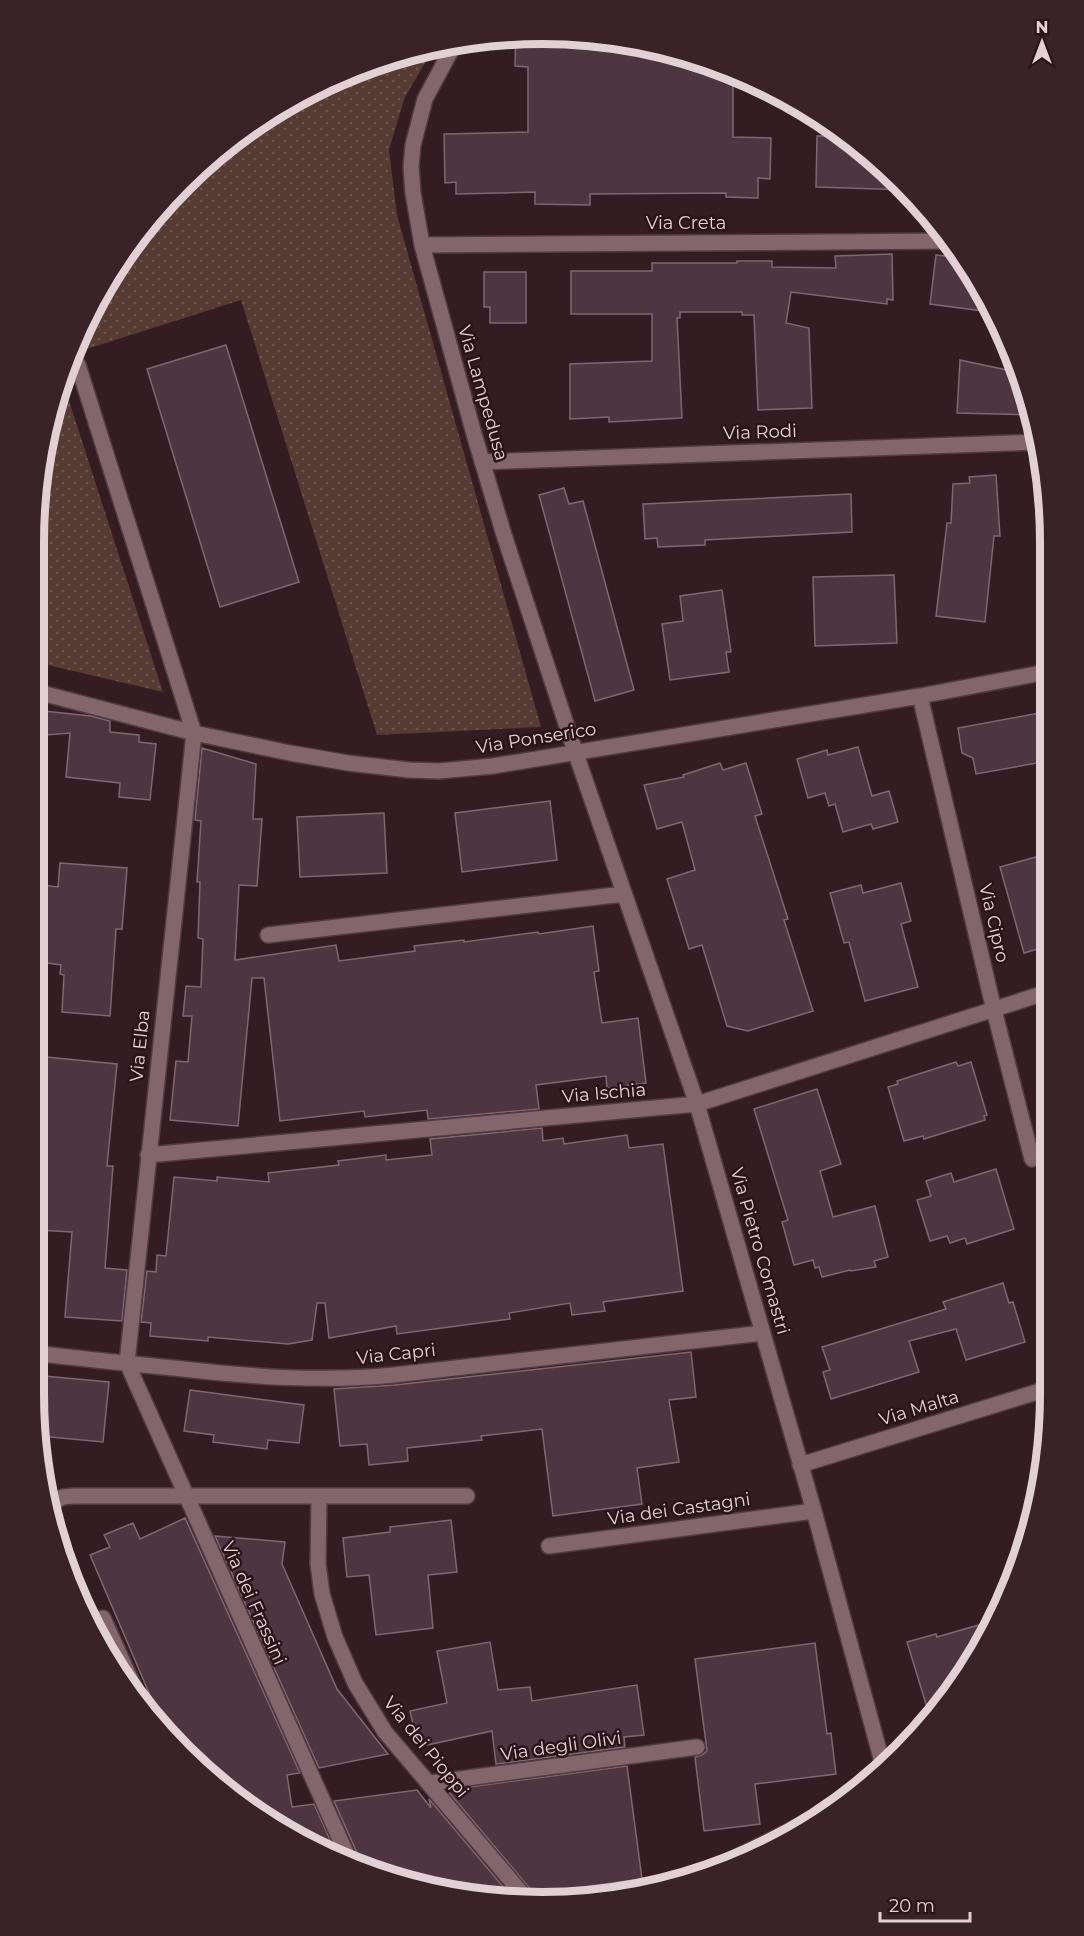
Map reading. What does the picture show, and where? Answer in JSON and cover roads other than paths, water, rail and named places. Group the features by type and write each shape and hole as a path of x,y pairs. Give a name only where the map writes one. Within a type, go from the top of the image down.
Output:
{"street":[{"name":"Via Lampedusa","path":"450,52 425,99 413,145 412,180 416,214 422,245 482,462 575,752"},
{"name":"Via Creta","path":"422,245 939,241"},
{"path":"78,365 194,733"},
{"name":"Via Rodi","path":"482,462 1030,442"},
{"name":"Via Ponserico","path":"44,694 194,733 290,753 366,766 409,770 456,770 920,696 1040,673"},
{"name":"Via Cipro","path":"920,696 994,1010 1032,1159"},
{"name":"Via Elba","path":"127,1363 194,733"},
{"name":"Via Pietro Comastri","path":"575,752 697,1104 881,1759"},
{"path":"268,935 624,894"},
{"name":"Via Ischia","path":"148,1155 697,1104 1040,995"},
{"name":"Via Capri","path":"44,1354 242,1375 342,1379 763,1333"},
{"name":"Via dei Frassini","path":"127,1363 346,1853"},
{"name":"Via Malta","path":"800,1465 1040,1391"},
{"path":"55,1501 73,1496 467,1496"},
{"name":"Via dei Pioppi","path":"320,1497 318,1548 325,1607 340,1652 355,1683 376,1719 520,1891"},
{"name":"Via dei Castagni","path":"549,1546 813,1511"},
{"path":"103,1618 124,1665"},
{"name":"Via degli Olivi","path":"430,1783 697,1747"}]}
